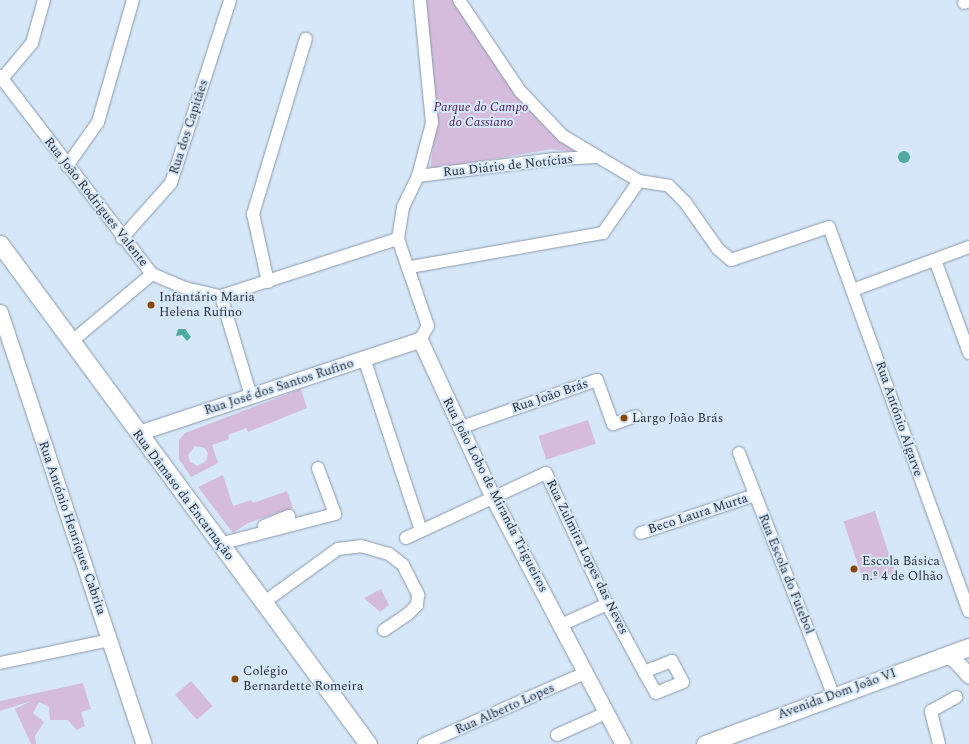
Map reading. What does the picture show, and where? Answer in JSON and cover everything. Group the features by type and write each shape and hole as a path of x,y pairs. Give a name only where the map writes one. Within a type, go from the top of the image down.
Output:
{"main road":[{"name":"Rua Dâmaso da Encarnação","path":"0,244 138,434 368,744"},
{"name":"Avenida Dom João VI","path":"705,744 834,694 969,647"}],"street":[{"path":"1,77 32,43 44,0"},
{"path":"67,166 98,122 133,0"},
{"name":"Rua dos Capitães","path":"122,238 171,183 230,0"},
{"path":"420,0 432,123 418,176 403,207 398,239 410,267 428,326 420,340"},
{"name":"Rua Diário de Notícias","path":"459,0 520,90 563,136 639,181"},
{"path":"268,282 253,214 306,39"},
{"name":"Rua João Rodrigues Valente","path":"1,77 122,238 152,274 185,288 221,296 398,239"},
{"name":"Rua Diário de Notícias","path":"418,176 554,159 597,157"},
{"path":"410,267 603,233 639,181"},
{"name":"Rua António Algarve","path":"639,181 669,186 685,202 718,249 730,260 828,227 853,290 969,611"},
{"path":"853,290 969,247"},
{"path":"935,260 969,353"},
{"path":"71,342 152,274"},
{"path":"221,296 251,396"},
{"name":"Rua António Henriques Cabrita","path":"0,312 144,744"},
{"name":"Rua José dos Santos Rufino","path":"138,434 420,340"},
{"name":"Rua João Lobo de Miranda Trigueiros","path":"420,340 459,428 492,496 623,744"},
{"path":"364,358 421,530"},
{"name":"Rua João Brás","path":"459,428 597,380 613,424 636,416"},
{"name":"Rua Escola do Futebol","path":"739,453 834,694"},
{"path":"219,544 251,534 335,514 318,468"},
{"name":"Rua Zulmira Lopes das Neves","path":"492,496 546,473 607,604 644,672"},
{"name":"Beco Laura Murta","path":"641,533 755,495"},
{"path":"406,538 492,496"},
{"path":"251,534 289,516"},
{"path":"263,603 338,549 361,546 389,554 403,565 418,595 416,605 408,614 384,630"},
{"path":"561,625 607,604"},
{"path":"0,663 110,640"},
{"path":"941,656 953,658 969,676"},
{"name":"Rua Alberto Lopes","path":"424,744 585,674"},
{"path":"939,744 931,711 956,698"},
{"path":"557,735 606,713"}],"green space":[{"name":"Parque do Campo do Cassiano","path":"426,0 453,0 480,44 557,138 575,152 552,149 430,170 436,124"},
{"path":"301,389 307,408 248,432 246,428 228,435 229,439 212,445 218,463 191,477 179,459 179,440 185,433","holes":["195,446 205,448 208,454 206,461 198,466 190,462 188,455"]},
{"path":"588,420 596,444 546,460 539,436"},
{"path":"223,475 233,506 251,500 253,503 287,491 293,508 248,523 233,533 198,487"},
{"path":"875,511 895,573 864,583 844,521"},
{"path":"381,589 389,605 380,612 364,598"},
{"path":"191,681 213,706 197,720 175,695"},
{"path":"83,683 91,709 81,712 85,726 77,730 68,720 50,720 49,707 39,702 33,713 44,722 35,736 36,744 31,744 15,709 31,701 0,711 0,701"}],"shaded area":[{"path":"904,151 908,153 910,157 908,161 904,163 900,161 898,157 900,153"},
{"path":"178,329 185,329 191,337 187,341 182,335 176,336"}],"place":[{"name":"Infantário Maria Helena Rufino","path":"151,305"},
{"name":"Largo João Brás","path":"624,418"},
{"name":"Escola Básica n.º 4 de Olhão","path":"854,569"},
{"name":"Colégio Bernardette Romeira","path":"235,679"}]}
